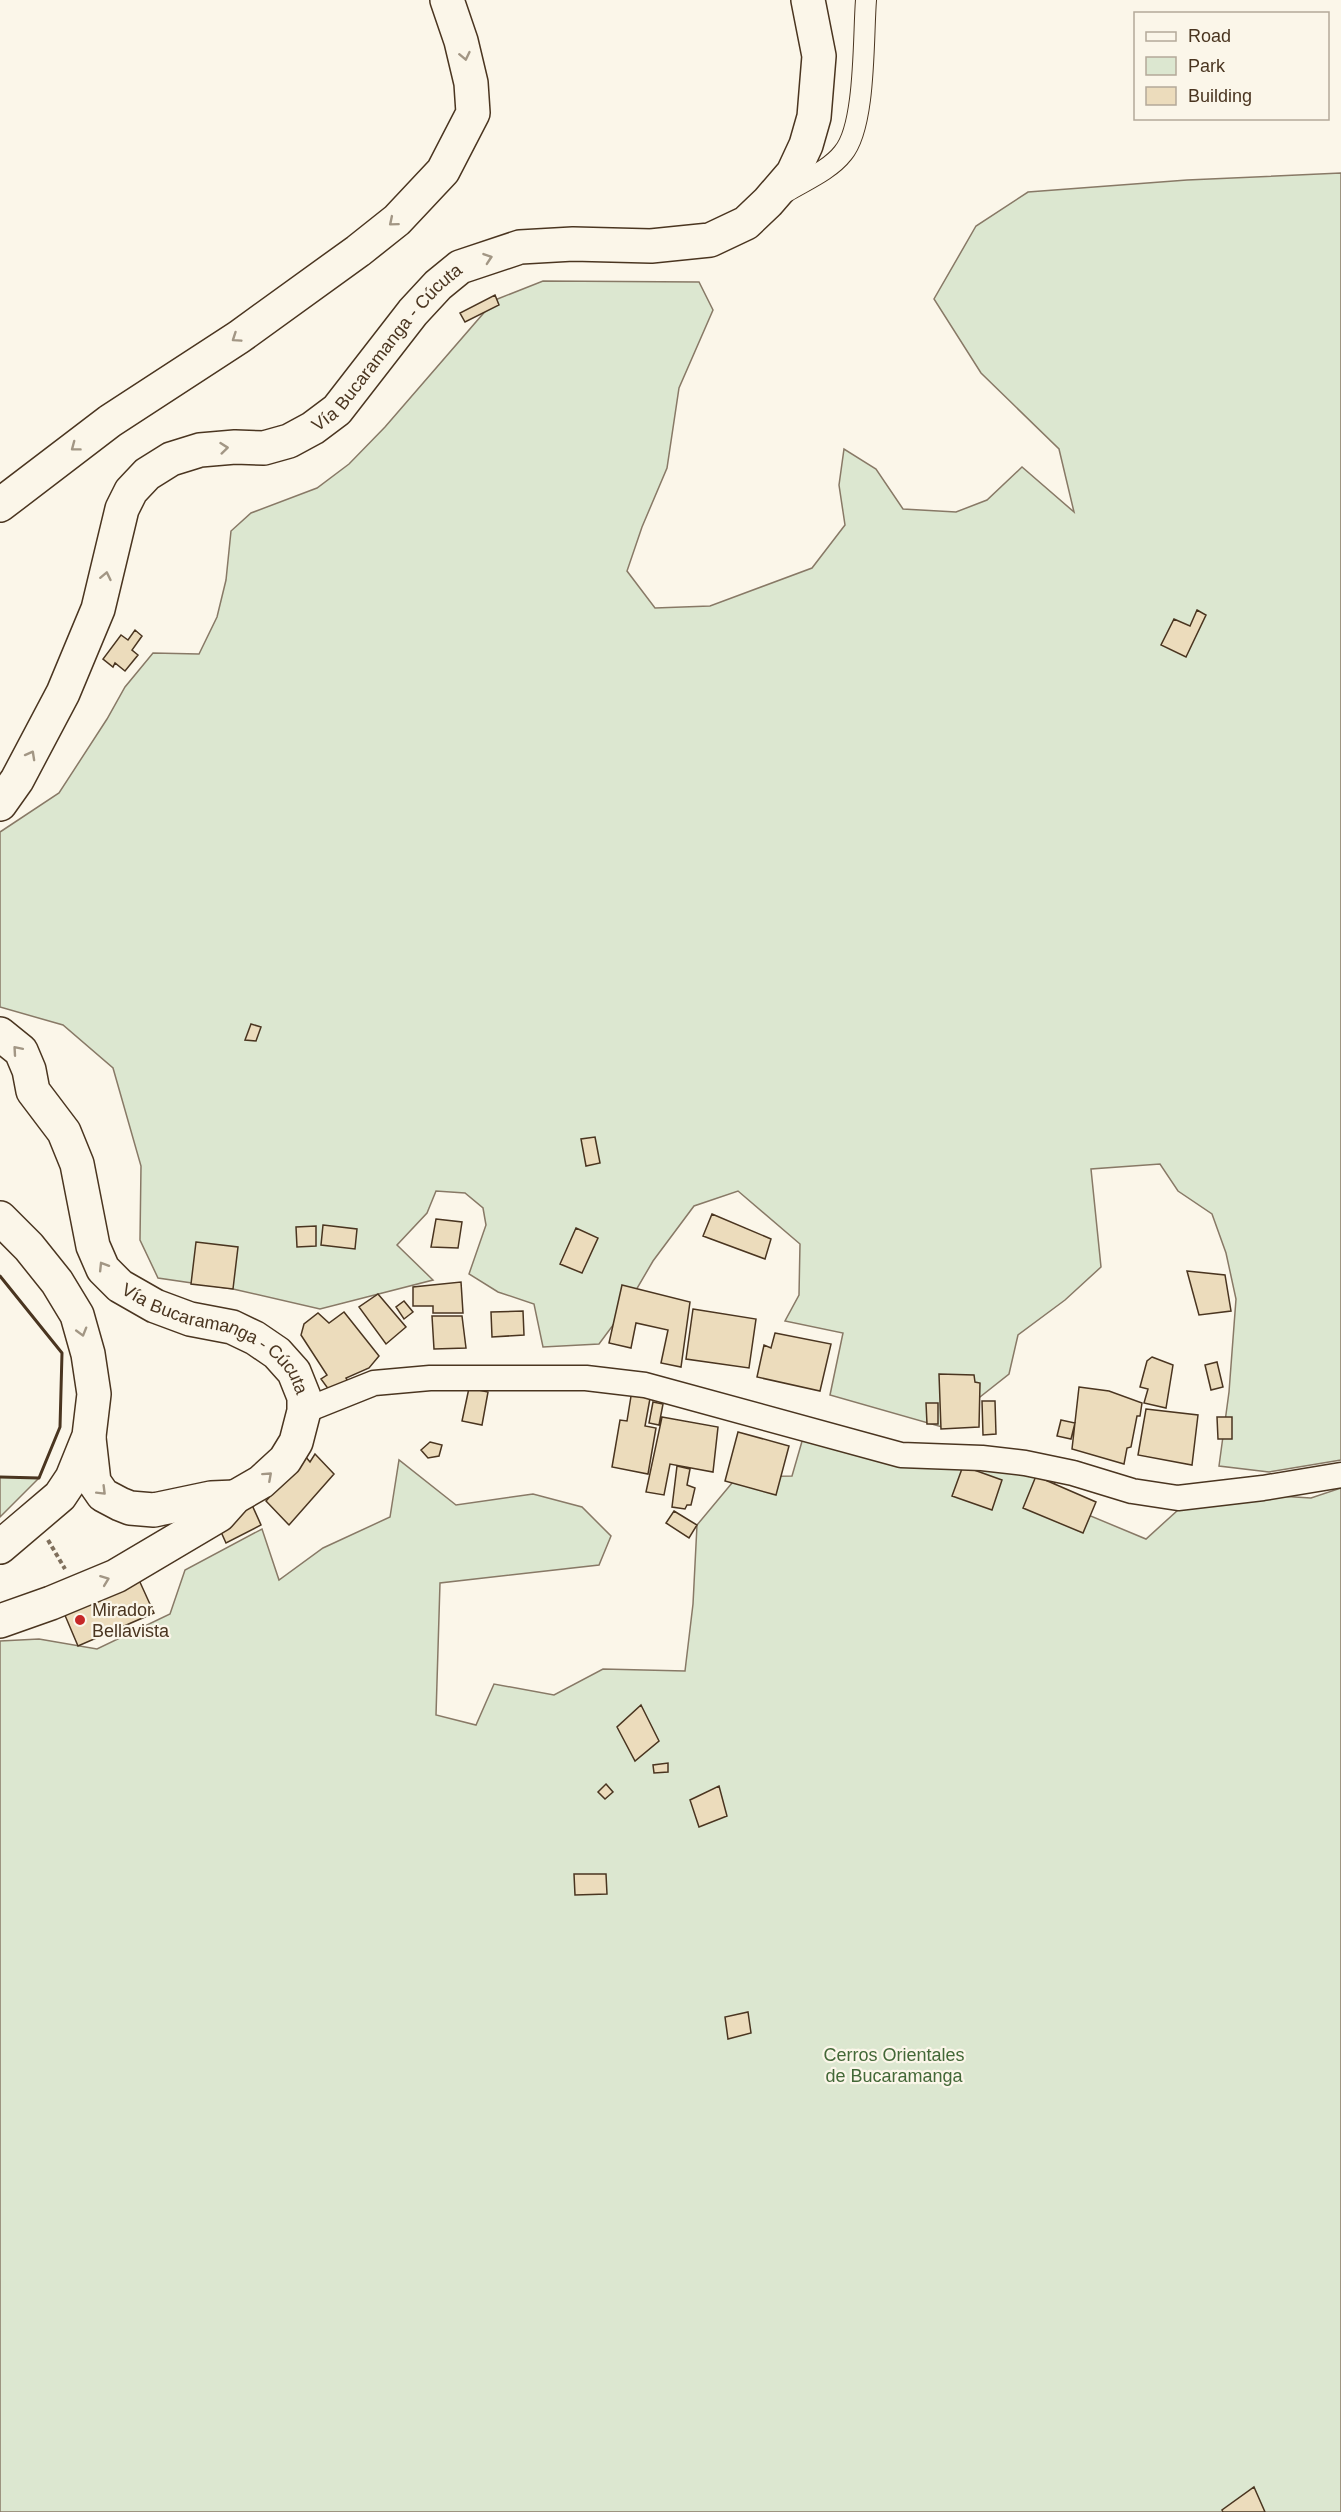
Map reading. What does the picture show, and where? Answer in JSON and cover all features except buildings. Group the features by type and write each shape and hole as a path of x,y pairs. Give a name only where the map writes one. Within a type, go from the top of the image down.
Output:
{"highway":[{"path":"0,506 110,421 239,337 358,251 397,220 443,171 472,112 471,83 461,40 447,0"},
{"name":"Vía Bucaramanga - Cúcuta","path":"0,804 41,738 68,682 98,609 122,508 131,491 147,474 171,459 200,450 235,447 264,448 289,441 313,428 337,410 413,312 438,285 460,267 520,247 573,244 651,246 710,240 746,222 768,202 793,173 806,145 814,117 819,57 808,0"},
{"name":"Vía Bucaramanga - Cúcuta","path":"0,1034 21,1051 29,1071 33,1091 64,1132 77,1164 93,1246 103,1269 120,1286 155,1306 190,1319 232,1327 255,1338 277,1353 294,1372 304,1397 304,1411 296,1442 285,1460 261,1482 236,1497 219,1515 116,1576 0,1621"},
{"path":"0,1066 33,1091"},
{"path":"0,1218 29,1247 57,1282 77,1315 88,1354 94,1394 89,1436 94,1482 103,1495 130,1508 154,1510 211,1498 236,1497"},
{"path":"0,1547 60,1496 72,1478 89,1436"}],"street":[{"path":"768,202 843,154 854,135 860,100 866,0"},
{"path":"304,1411 374,1383 430,1378 586,1378 645,1384 901,1455 982,1458 1025,1463 1073,1473 1132,1491 1178,1498 1263,1488 1341,1475"}],"path":[{"path":"35,1518 78,1591"}],"green space":[{"path":"1341,173 1341,1460 1269,1472 1219,1466 1229,1392 1236,1299 1226,1253 1212,1214 1178,1191 1160,1164 1091,1169 1101,1267 1065,1300 1018,1335 1009,1374 942,1427 830,1395 843,1333 785,1321 799,1295 800,1244 738,1191 694,1206 653,1261 625,1309 599,1344 543,1347 534,1304 498,1292 469,1274 486,1225 483,1208 465,1193 436,1191 427,1213 397,1245 433,1280 320,1309 233,1289 158,1278 140,1240 141,1166 113,1068 63,1025 0,1007 0,832 59,793 125,687 153,653 199,654 217,617 226,580 231,531 251,513 317,488 349,464 385,427 495,300 543,281 699,282 713,310 679,388 667,468 642,527 627,571 655,608 710,606 812,568 845,525 839,485 844,449 876,469 903,509 956,512 987,500 1022,467 1074,512 1059,449 981,373 934,299 976,226 1028,192 1187,180"},
{"name":"Cerros Orientales de Bucaramanga","path":"807,1424 936,1467 1052,1461 1057,1502 1146,1539 1199,1491 1311,1498 1341,1488 1341,2512 0,2512 0,1641 39,1639 97,1649 170,1614 185,1570 262,1529 279,1580 323,1548 390,1517 399,1460 456,1505 533,1494 582,1507 611,1536 599,1565 440,1583 436,1715 476,1725 494,1684 554,1695 603,1669 685,1671 693,1604 697,1525 737,1477 792,1476"},
{"path":"0,1477 39,1478 0,1517"}],"wall":[{"path":"0,1276 62,1353 60,1427 39,1478 0,1477"}],"place":[{"name":"Mirador Bellavista","path":"80,1620"}]}
